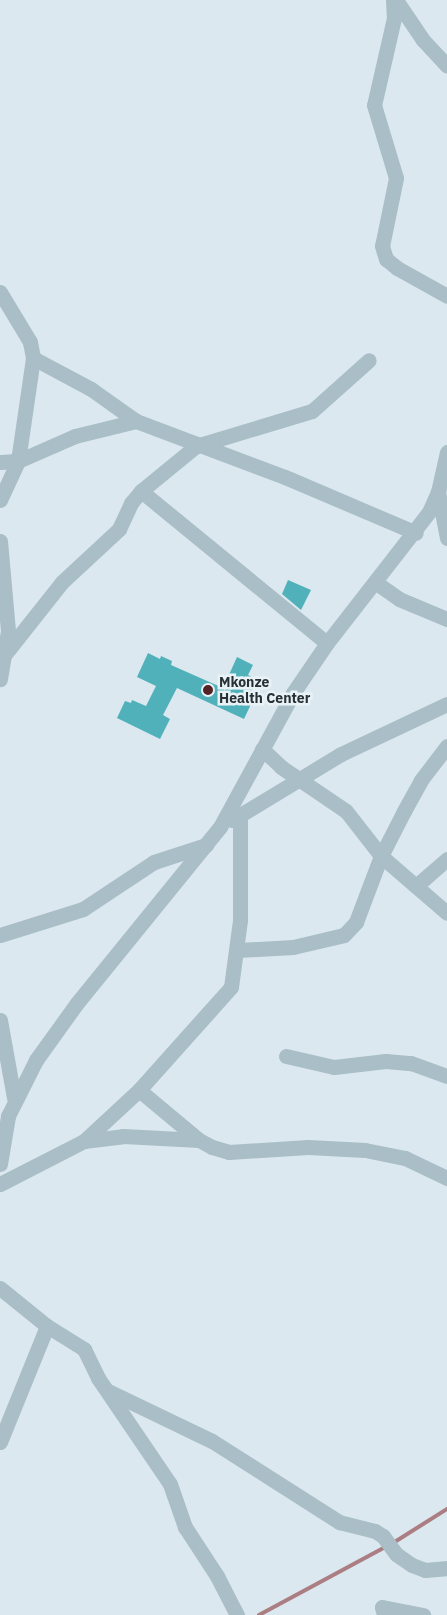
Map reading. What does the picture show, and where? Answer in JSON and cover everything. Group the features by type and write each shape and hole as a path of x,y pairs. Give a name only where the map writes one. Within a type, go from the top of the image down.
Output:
{"street":[{"path":"395,0 423,40 447,66"},
{"path":"395,0 394,18 374,105 396,178 382,246 386,259 397,268 447,296"},
{"path":"0,292 30,342 34,358 18,461 0,500"},
{"path":"34,358 91,389 136,421 196,446 286,477 416,533"},
{"path":"5,654 62,582 119,529 131,503 142,490 196,446 312,411 369,360"},
{"path":"0,462 18,461 76,436 136,421"},
{"path":"0,1164 1,1136 14,1098 36,1060 77,1003 220,827 293,693 327,643 416,533 438,492 447,452"},
{"path":"142,490 327,643"},
{"path":"438,492 447,538"},
{"path":"0,542 8,594 5,654 0,679"},
{"path":"375,582 398,599 447,619"},
{"path":"220,827 370,739 447,704"},
{"path":"238,950 293,947 344,935 356,922 382,856 421,780 447,746"},
{"path":"262,749 346,811 382,856 447,913"},
{"path":"0,1184 84,1141 139,1090 222,1001 231,987 238,950 240,816"},
{"path":"0,935 83,909 154,862 206,845"},
{"path":"416,886 447,859"},
{"path":"0,1020 14,1098"},
{"path":"286,1056 334,1067 386,1061 411,1063 447,1076"},
{"path":"139,1090 199,1140 229,1152 308,1147 365,1150 405,1158 447,1178"},
{"path":"84,1141 123,1136 199,1140"},
{"path":"0,1288 47,1326 84,1349 106,1390 170,1484 185,1527 217,1576 237,1615"},
{"path":"0,1442 47,1326"},
{"path":"106,1390 212,1441 339,1522 375,1531 383,1536 396,1554 412,1565 425,1570 447,1568"},
{"path":"384,1615 382,1607 423,1615"}],"building":[{"path":"288,580 311,590 301,610 282,594"},
{"path":"148,653 160,659 161,656 172,661 171,665 223,688 237,657 253,665 248,675 256,679 247,699 252,702 244,719 177,688 163,715 170,719 160,739 117,718 125,701 131,703 132,700 146,706 156,686 137,677"}],"waterway":[{"path":"393,1543 447,1509"},
{"path":"259,1615 387,1546"}],"place":[{"name":"Mkonze Health Center","path":"208,690"}]}
